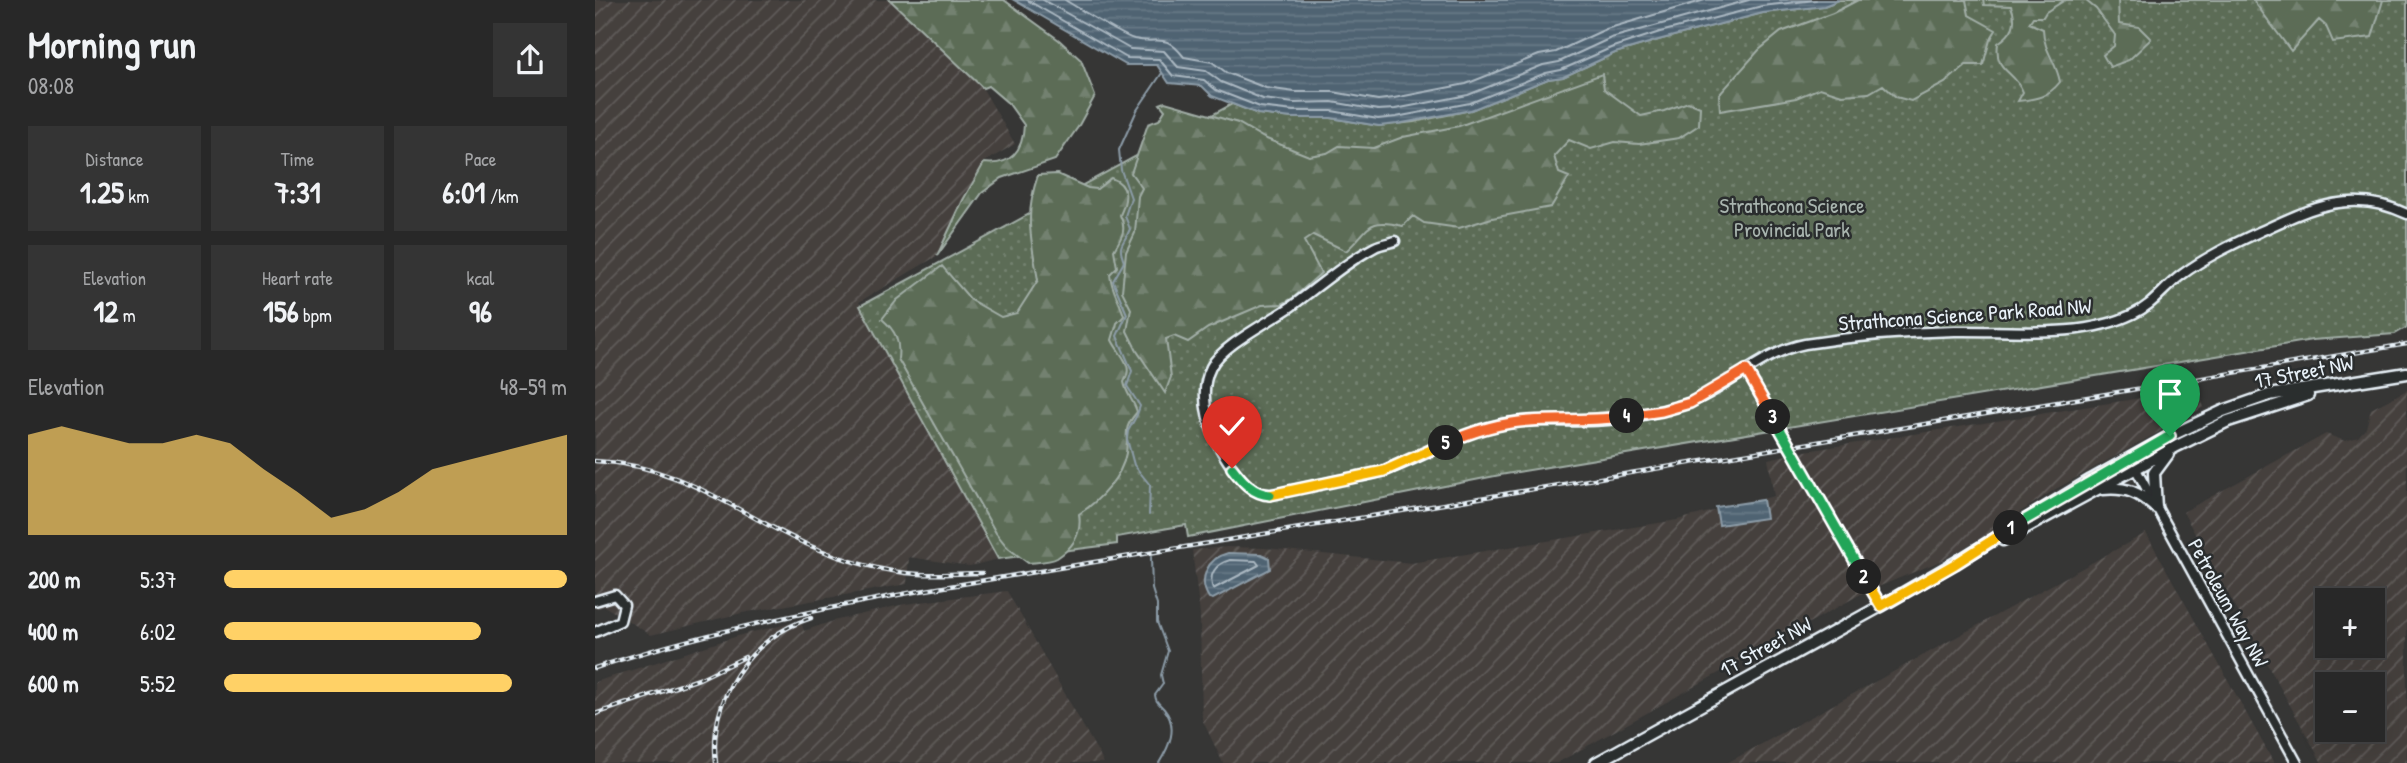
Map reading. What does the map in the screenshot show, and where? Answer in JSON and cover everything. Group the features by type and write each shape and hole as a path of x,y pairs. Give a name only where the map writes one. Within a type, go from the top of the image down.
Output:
{"main road":[{"name":"17 Street NW","path":"1596,763 1955,564 2098,489 2170,436 2234,407 2269,395 2407,373"},
{"name":"17 Street NW","path":"1955,564 2034,513 2132,463 2175,447 2228,421 2352,382"},
{"path":"2156,508 2154,473 2156,467 2175,447"},
{"path":"2098,489 2117,487 2133,490 2156,508"}],"street":[{"name":"Strathcona Science Park Road NW","path":"1395,241 1377,246 1338,271 1228,349 1212,366 1205,388 1208,416 1215,441 1240,478 1257,492 1274,494 1384,471 1465,435 1497,425 1530,421 1603,420 1679,407 1765,359 1801,345 1899,332 2035,331 2098,325 2132,315 2147,306 2179,277 2219,251 2307,210 2332,203 2366,202 2388,206 2407,214"},
{"path":"1746,370 1881,606"},
{"name":"Petroleum Way NW","path":"2132,463 2297,763"},
{"path":"595,601 615,595 624,605 620,621 595,632"}],"shaded area":[{"path":"595,0 890,0 983,89 1015,144 983,163 937,256 859,302 998,559 970,566 909,557 907,584 742,613 651,635 604,606 595,609"},
{"path":"2198,389 2204,407 2054,490 1981,538 1943,560 1861,594 1557,763 1223,763 1202,719 1200,615 1192,550 1265,548 1411,563 1677,520 1774,496 1768,459"},
{"path":"2407,390 2407,763 2322,763 2183,512 2326,434 2345,441 2358,437 2366,428 2371,409"},
{"path":"2146,533 2274,763 1727,763"},
{"path":"1007,591 1104,763 595,763 595,682 744,634 801,621 804,631 833,621 905,604"}],"green space":[{"path":"890,0 1004,0 1059,40 1081,60 1095,96 1055,160 1002,178 982,193 937,256 984,163 1001,162 1014,155 1021,142 1024,125 1009,104 988,86 983,88"},
{"name":"Strathcona Science Provincial Park","path":"1839,0 2407,0 2407,327 2395,334 2312,340 1500,475 1188,537 1186,525 1117,537 1117,544 998,559 860,306 1232,104 1258,114 1293,118 1331,118 1379,126 1414,122 1471,110 1548,79 1563,77 1615,53 1662,39 1763,13 1824,6"},
{"path":"1858,0 1966,0 1969,15 1996,30 1990,40 1983,65 1966,65 1945,83 1911,101 1896,97 1883,85 1869,93 1842,95 1820,88 1796,98 1720,111 1719,95 1759,50 1781,32 1833,13"},
{"path":"1983,0 2065,0 2046,12 2043,17 2033,17 2029,23 2043,29 2058,74 2060,82 2051,91 2036,98 2018,101 2023,92 2002,66 1998,53 1998,43 2013,27 2011,6 1984,5"},
{"path":"2085,0 2118,0 2119,24 2139,27 2151,39 2129,60 2110,67 2103,55 2114,46 2115,35 2096,9"},
{"path":"2253,0 2383,0 2372,37 2333,42 2326,26 2319,20 2291,51"},
{"path":"1602,74 1604,89 1641,116 1688,102 1700,107 1699,125 1679,138 1639,144 1615,142 1591,149 1569,140 1554,156 1559,173 1569,177 1551,207 1492,218 1459,228 1424,223 1413,216 1403,226 1375,224 1346,251 1313,235 1304,241 1321,273 1293,298 1282,304 1262,305 1208,328 1188,342 1174,336 1166,339 1171,377 1165,393 1137,351 1127,331 1131,309 1122,291 1126,252 1135,233 1138,196 1142,188 1131,173 1148,124 1159,120 1165,110 1160,104 1165,102 1238,123 1264,138 1309,156 1327,153 1339,146 1374,148 1403,137 1459,126"},
{"path":"1057,174 1088,188 1097,189 1111,178 1124,189 1125,199 1120,215 1123,229 1114,250 1117,267 1110,274 1124,316 1117,323 1112,340 1127,365 1124,382 1137,412 1127,428 1126,453 1120,471 1102,495 1079,514 1078,533 1072,544 1054,559 1028,563 1008,548 996,533 898,359 896,337 882,319 897,300 942,266 971,300 1001,317 1017,313 1038,280 1030,215 1038,175"}],"water":[{"path":"1014,0 1839,0 1824,6 1763,13 1662,39 1615,53 1563,77 1548,79 1471,110 1379,126 1331,118 1292,118 1258,114 1212,96 1202,86 1169,83 1157,65 1126,65"},
{"path":"1763,500 1766,518 1719,525 1716,507"},
{"path":"1228,553 1261,554 1269,558 1270,569 1213,599 1209,598 1204,577 1215,559"}],"waterway":[{"path":"1149,515 1150,485 1134,465 1127,439 1140,406 1127,386 1132,371 1117,336 1127,314 1113,281 1124,262 1121,248 1130,229 1125,216 1131,198 1121,170 1119,150 1137,110 1162,73"},
{"path":"1151,557 1157,622 1168,651 1161,675 1163,684 1155,695 1169,716 1172,730 1169,744 1159,763"}],"railway":[{"path":"595,668 714,634 914,592 2407,344"},
{"path":"595,461 626,464 680,480 806,544 861,564 919,574 982,573"},
{"path":"716,763 715,739 719,716 726,694 738,673 752,655 769,640 789,627 811,618"},
{"path":"595,714 699,679 745,657"}],"route":[{"path":"1232,468 1257,492 1274,494 1384,471 1465,435 1497,425 1530,421 1603,420 1679,407 1746,370 1881,606 1955,564 2034,513 2170,436"}]}
